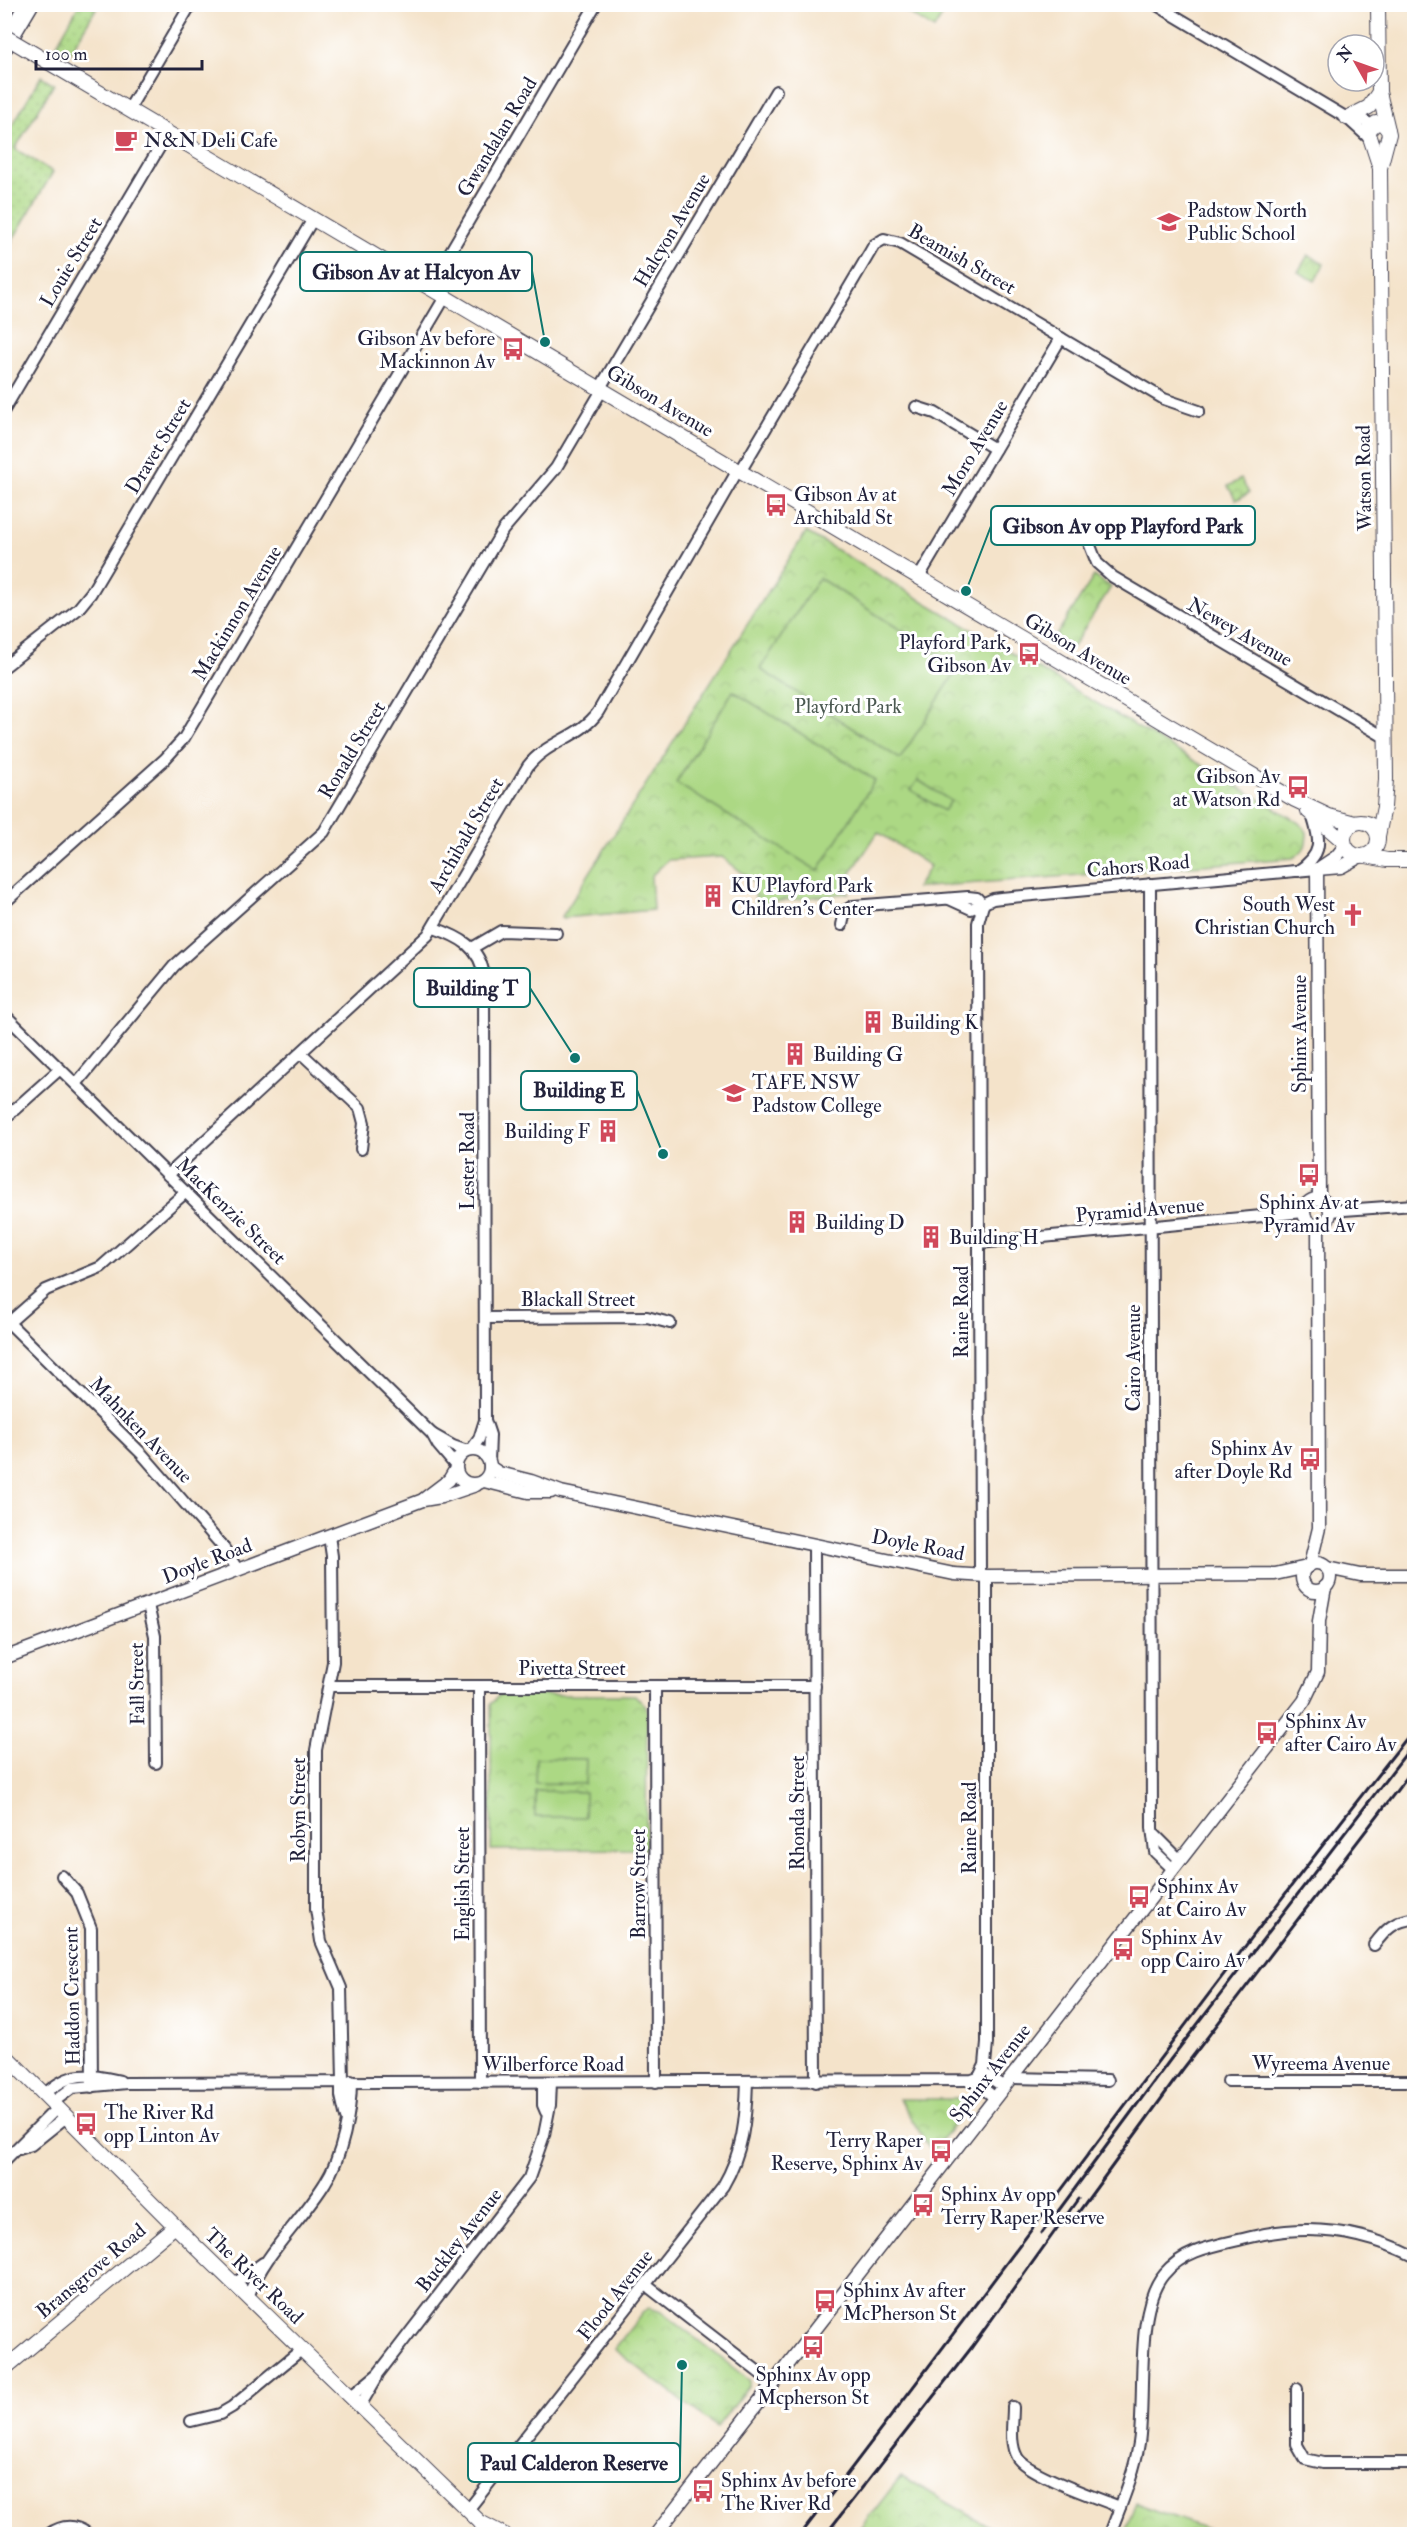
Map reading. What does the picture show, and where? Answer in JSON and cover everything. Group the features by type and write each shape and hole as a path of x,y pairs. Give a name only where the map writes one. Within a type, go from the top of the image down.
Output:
{"highway":[{"path":"4,46 29,4"}],"main road":[{"name":"Watson Road","path":"1378,4 1378,33"},
{"name":"Gibson Avenue","path":"4,36 1295,800 1329,816 1359,823"},
{"path":"1347,118 1369,107 1378,93"},
{"name":"Watson Road","path":"1378,838 1386,788 1380,168 1371,131 1379,93"},
{"name":"Watson Road","path":"1379,93 1388,134 1380,168"},
{"path":"1371,131 1379,144 1388,134"},
{"name":"Watson Road","path":"1359,823 1375,812 1386,788"},
{"name":"Gibson Avenue","path":"1295,800 1344,844"},
{"path":"1359,823 1374,828 1378,838 1374,850 1362,856 1352,854 1344,844 1347,828 1359,823"},
{"name":"Cahors Road","path":"1378,838 1393,852 1414,860"},
{"name":"Cahors Road","path":"1362,856 1387,860 1414,860"},
{"name":"The River Road","path":"4,2054 175,2226 468,2511 480,2522 503,2535"},
{"name":"Bransgrove Road","path":"4,2369 175,2226"},
{"name":"The River Road","path":"480,2522 488,2535"}],"street":[{"path":"129,110 191,4"},
{"name":"Gwandalan Road","path":"429,288 596,4"},
{"path":"1155,4 1371,131"},
{"name":"Halcyon Avenue","path":"601,389 776,91"},
{"name":"Louie Street","path":"4,410 168,133"},
{"name":"Dravet Street","path":"4,667 78,609 91,593 313,219"},
{"name":"Beamish Street","path":"739,471 870,252 879,241 884,239 900,243 1164,399 1199,411"},
{"name":"Mackinnon Avenue","path":"4,903 165,759 184,738 445,297"},
{"name":"Moro Avenue","path":"919,577 1061,338"},
{"name":"Ronald Street","path":"76,1084 169,971 324,832 503,530 556,468 601,389"},
{"path":"915,407 935,412 995,449"},
{"name":"Archibald Street","path":"168,1175 434,928 528,766 540,754 581,729 594,718 739,471"},
{"name":"Newey Avenue","path":"1089,543 1097,562 1113,577 1386,738"},
{"path":"1298,871 1317,854 1318,838 1312,814"},
{"path":"1317,869 1335,857 1344,844"},
{"name":"Cahors Road","path":"842,925 845,911 853,906 977,898 983,905 993,899 1001,898 1341,867 1362,856"},
{"name":"Sphinx Avenue","path":"1317,869 1319,1199"},
{"name":"Cairo Avenue","path":"1150,884 1153,1833 1176,1865"},
{"name":"Raine Road","path":"979,2077 985,2064 987,2043 979,1243 978,922 983,905"},
{"path":"434,928 455,935 472,948 501,932 556,933"},
{"name":"Lester Road","path":"469,1450 479,1439 485,1420 486,1318 485,984 482,963 472,948"},
{"name":"MacKenzie Street","path":"4,1014 432,1434 453,1446 469,1450"},
{"path":"302,1053 360,1108 364,1123 361,1149"},
{"path":"4,1119 60,1069"},
{"path":"7,1325 46,1290 101,1267 186,1192"},
{"path":"1319,1199 1327,1203 1330,1211 1328,1219 1318,1224 1307,1220 1304,1212 1307,1204 1319,1199"},
{"path":"1330,1211 1414,1205"},
{"name":"Pyramid Avenue","path":"979,1243 1304,1212"},
{"path":"1318,1224 1319,1528 1330,1578 1326,1586"},
{"name":"Blackall Street","path":"486,1318 647,1317 670,1323"},
{"name":"Mahnken Avenue","path":"7,1325 142,1454 223,1546 238,1570"},
{"name":"Lester Road","path":"485,1420 490,1435 490,1465"},
{"name":"MacKenzie Street","path":"432,1434 455,1468"},
{"path":"469,1450 483,1453 490,1465 480,1483 463,1482 455,1468 459,1457 469,1450"},
{"name":"Doyle Road","path":"490,1465 503,1474 561,1492 954,1574 983,1576 1275,1574 1309,1566"},
{"name":"Doyle Road","path":"423,1500 449,1480 455,1468"},
{"name":"Doyle Road","path":"4,1658 423,1500 441,1497 480,1483 528,1492 561,1492"},
{"path":"1319,1528 1309,1566 1303,1578 1306,1585 1318,1590 1360,1575"},
{"name":"Robyn Street","path":"266,2261 331,2174 340,2150 346,2118 341,2096 345,2081 341,1988 321,1941 316,1909 316,1750 329,1686 333,1639 332,1556 329,1536"},
{"name":"Rhonda Street","path":"814,1545 816,2082"},
{"path":"1309,1566 1319,1563 1327,1568 1360,1575 1414,1575"},
{"name":"Doyle Road","path":"1275,1574 1306,1585"},
{"name":"Sphinx Avenue","path":"1306,1585 1319,1621"},
{"name":"Sphinx Avenue","path":"656,2535 1309,1694 1318,1672 1319,1621 1326,1586"},
{"name":"Fall Street","path":"148,1605 155,1636 156,1763"},
{"name":"Pivetta Street","path":"329,1686 815,1686"},
{"name":"Barrow Street","path":"655,1686 656,2082"},
{"name":"English Street","path":"479,1687 480,2082"},
{"name":"Haddon Crescent","path":"62,1876 78,1893 91,1928 92,2082"},
{"path":"1374,1945 1394,1924 1414,1919"},
{"name":"Wilberforce Road","path":"4,2161 19,2149 25,2139 55,2106 66,2078 92,2082 127,2083 816,2082 972,2080 988,2075 1007,2083 1108,2080"},
{"path":"979,2077 979,2085 995,2098"},
{"name":"Flood Avenue","path":"468,2511 715,2197 730,2173 744,2133 747,2081"},
{"name":"Wyreema Avenue","path":"1228,2081 1414,2081"},
{"name":"Buckley Avenue","path":"355,2402 529,2178 541,2148 547,2115 543,2105 547,2082"},
{"path":"1110,2535 1133,2470 1139,2441 1147,2311 1154,2288 1169,2268 1196,2251 1261,2235 1303,2229 1335,2230 1372,2238 1414,2256"},
{"path":"234,2284 266,2261"},
{"path":"248,2297 253,2282 266,2261"},
{"path":"646,2284 774,2384"},
{"path":"191,2421 220,2414 232,2407 301,2350"},
{"path":"1298,2389 1297,2445 1305,2459 1323,2463 1414,2463"},
{"path":"1013,2407 1013,2449 1020,2463 1034,2472 1120,2507"},
{"path":"49,2535 59,2528 68,2526 78,2528 88,2535"}],"green space":[{"path":"79,5 98,5 70,53 56,46"},
{"path":"895,5 949,5 934,29"},
{"path":"41,76 54,84 15,149 53,172 5,253 5,138"},
{"path":"1308,255 1324,264 1315,281 1298,272"},
{"path":"1241,479 1249,493 1236,500 1228,486"},
{"name":"Playford Park","path":"806,532 1300,823 1307,832 1303,850 1293,858 916,888 930,866 878,832 843,885 849,893 756,904 754,882 722,857 668,860 651,876 653,910 561,918"},
{"path":"1094,576 1111,587 1072,648 1055,637"},
{"path":"819,578 959,667 900,759 760,669"},
{"path":"733,691 875,780 818,871 676,783"},
{"path":"918,780 951,801 944,811 911,790"},
{"path":"499,1695 635,1695 647,1708 646,1849 491,1850 491,1704"},
{"path":"536,1758 586,1759 585,1784 535,1783"},
{"path":"535,1791 585,1792 585,1817 535,1817"},
{"path":"899,2099 973,2099 932,2152"},
{"path":"649,2308 662,2312 749,2380 749,2385 717,2427 614,2349 644,2311"},
{"path":"901,2476 999,2532 1005,2534 856,2534"},
{"path":"1136,2503 1220,2534 1124,2534"}],"railway":[{"path":"801,2534 1182,2029 1414,1729"},
{"path":"1042,2233 1170,2060 1414,1743"},
{"path":"1078,2213 1183,2069 1414,1768"},
{"path":"826,2534 972,2347 1078,2199"}],"place":[{"name":"N&N Deli Cafe","path":"126,140"},
{"name":"Padstow North Public School","path":"1169,222"},
{"name":"Gibson Av at Halcyon Av","path":"545,342"},
{"name":"Gibson Av before Mackinnon Av","path":"513,349"},
{"name":"Gibson Av at Archibald St","path":"776,505"},
{"name":"Gibson Av opp Playford Park","path":"966,591"},
{"name":"Playford Park, Gibson Av","path":"1029,654"},
{"name":"Gibson Av at Watson Rd","path":"1298,787"},
{"name":"KU Playford Park Children's Center","path":"713,896"},
{"name":"South West Christian Church","path":"1353,915"},
{"name":"Building K","path":"873,1022"},
{"name":"Building G","path":"795,1054"},
{"name":"Building T","path":"575,1058"},
{"name":"TAFE NSW Padstow College","path":"734,1093"},
{"name":"Building F","path":"608,1131"},
{"name":"Building E","path":"663,1154"},
{"name":"Sphinx Av at Pyramid Av","path":"1309,1175"},
{"name":"Building D","path":"797,1222"},
{"name":"Building H","path":"931,1237"},
{"name":"Sphinx Av after Doyle Rd","path":"1310,1459"},
{"name":"Sphinx Av after Cairo Av","path":"1267,1733"},
{"name":"Sphinx Av at Cairo Av","path":"1139,1897"},
{"name":"Sphinx Av opp Cairo Av","path":"1123,1949"},
{"name":"The River Rd opp Linton Av","path":"86,2124"},
{"name":"Terry Raper Reserve, Sphinx Av","path":"941,2151"},
{"name":"Sphinx Av opp Terry Raper Reserve","path":"923,2205"},
{"name":"Sphinx Av after McPherson St","path":"825,2301"},
{"name":"Sphinx Av opp Mcpherson St","path":"813,2347"},
{"name":"Paul Calderon Reserve","path":"682,2365"},
{"name":"Sphinx Av before The River Rd","path":"703,2491"}]}
